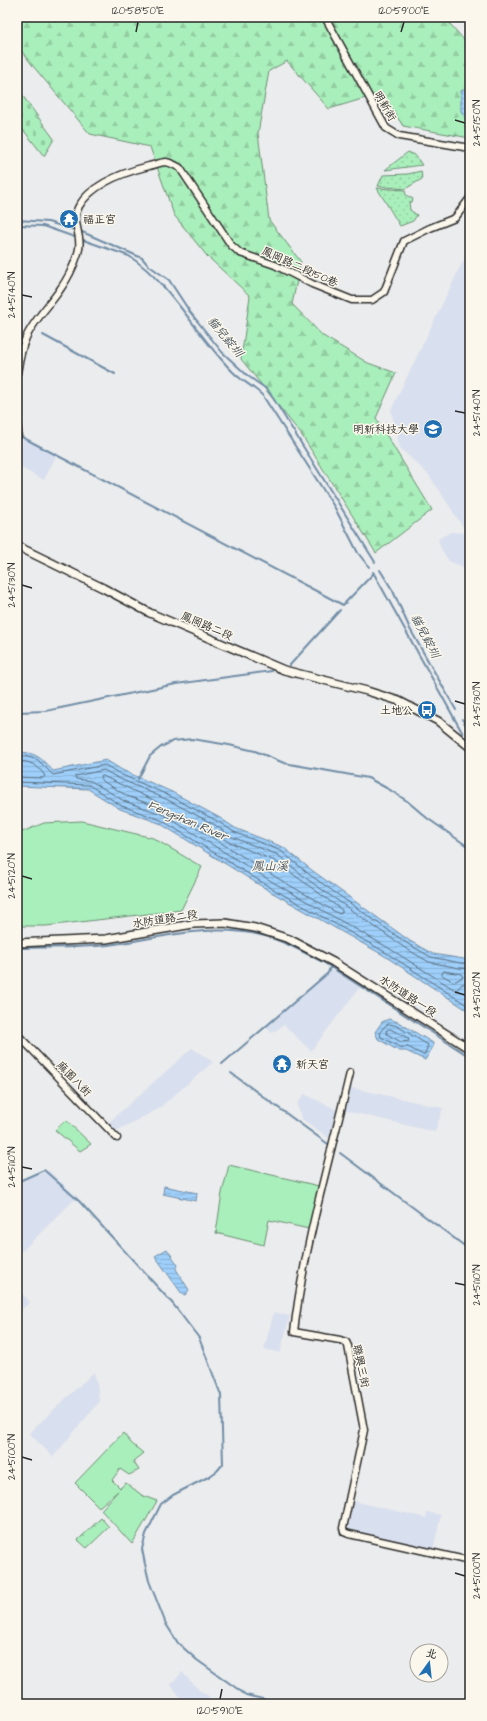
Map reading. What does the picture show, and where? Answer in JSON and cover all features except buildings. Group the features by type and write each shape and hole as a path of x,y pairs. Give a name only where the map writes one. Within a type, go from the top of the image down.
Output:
{"street":[{"name":"明新街","path":"325,17 386,128 399,136 470,148"},
{"name":"鳳岡路二段150巷","path":"17,373 24,341 31,328 60,290 78,254 80,245 75,222 76,214 80,205 91,193 107,181 129,171 165,162 174,164 180,168 231,245 240,253 275,265 312,284 352,300 372,300 384,292 404,241 455,218 470,198"},
{"path":"17,422 17,437"},
{"name":"鳳岡路二段","path":"17,546 150,613 284,670 367,691 399,701 438,721 470,747"},
{"name":"水防道路二段","path":"17,943 106,939 193,924 225,923 255,928 289,939 333,962"},
{"name":"水防道路一段","path":"333,962 470,1050"},
{"name":"麻園八街","path":"17,1034 117,1138"},
{"name":"聯興三街","path":"350,1073 315,1219 296,1314 294,1332 340,1340 346,1342 348,1346 364,1430 343,1528 344,1532 470,1561"}],"shaded area":[{"name":"明新科技大學","path":"465,257 470,257 470,570 449,561 441,549 438,539 451,532 467,533 429,475 400,448 391,410"},
{"path":"23,438 57,454 44,480 17,466 17,449"},
{"path":"333,969 360,987 311,1051 284,1025 272,1033 266,1027"},
{"path":"192,1048 213,1062 158,1109 114,1132 108,1123"},
{"path":"348,1087 443,1108 435,1132 343,1110"},
{"path":"304,1094 337,1110 329,1138 302,1119 297,1105"},
{"path":"49,1171 77,1197 17,1256 17,1181"},
{"path":"17,1288 30,1302 17,1314"},
{"path":"274,1312 290,1316 280,1353 264,1349"},
{"path":"94,1372 99,1402 53,1457 29,1433"},
{"path":"353,1501 426,1518 427,1512 441,1515 433,1550 346,1530"},
{"path":"182,1672 199,1690 210,1697 202,1704 186,1704 171,1685"}],"green space":[{"path":"17,17 444,17 465,41 470,53 470,138 403,126 382,93 329,109 287,61 269,71 258,133 269,220 301,262 292,304 323,336 368,363 396,373 376,418 432,510 376,553 301,434 241,359 250,296 207,256 174,215 150,147 90,134 33,66 17,45"},
{"path":"17,88 54,139 44,156 17,122"},
{"path":"408,152 415,155 422,165 385,170"},
{"path":"421,171 422,179 405,189 378,186 383,175 408,174"},
{"path":"377,188 405,190 406,195 413,199 412,202 409,202 410,210 417,215 413,221 400,226"},
{"path":"82,821 153,838 202,867 181,910 46,926 17,926 17,834 44,823"},
{"path":"66,1120 91,1144 80,1151 55,1130"},
{"path":"229,1165 319,1186 309,1229 269,1220 264,1245 216,1233 222,1193"},
{"path":"123,1433 131,1443 143,1453 133,1461 139,1470 129,1475 120,1469 112,1480 120,1488 126,1483 143,1496 157,1501 132,1544 101,1510 118,1491 99,1507 75,1483"},
{"path":"101,1518 109,1527 87,1548 78,1540"}],"water":[{"path":"470,85 470,126 461,111 461,91"},
{"name":"鳳山溪","path":"17,752 29,753 38,757 53,771 106,760 122,770 172,792 220,818 235,828 283,847 313,871 410,941 433,954 470,960 470,992 465,993 470,997 470,1012 383,955 271,892 159,823 120,809 88,789 17,786"},
{"path":"389,1019 398,1022 433,1043 433,1047 425,1060 406,1051 399,1051 378,1039 375,1032 382,1022"},
{"path":"164,1186 197,1193 196,1201 163,1194"},
{"path":"167,1249 178,1265 176,1269 189,1290 185,1295 182,1294 155,1256"}],"waterway":[{"name":"貓兒錠圳","path":"17,220 48,222 75,230"},
{"path":"17,225 43,226 129,256 143,266 178,304 228,367 238,377 263,396 335,508 358,553 369,567"},
{"name":"貓兒錠圳","path":"80,231 142,258 148,265 169,280 190,312 222,352 248,376 268,390 375,562"},
{"path":"43,335 115,374"},
{"path":"20,436 343,605 374,573"},
{"name":"貓兒錠圳","path":"380,570 393,591 410,629 456,710"},
{"path":"373,572 463,734"},
{"path":"290,665 340,610"},
{"path":"17,712 46,711 176,684 272,671"},
{"name":"貓兒錠圳","path":"462,719 469,730"},
{"path":"138,779 150,756 161,747 173,741 192,739 229,745 255,751 284,763 368,778 407,801 427,818 470,848"},
{"path":"17,948 108,945 167,935 206,931 245,932 265,936 287,944 323,962 470,1057"},
{"path":"222,1064 328,973 330,967"},
{"path":"231,1073 328,1144"},
{"path":"340,1153 470,1250"},
{"path":"17,1182 44,1170 79,1201 173,1304 199,1338 221,1395 223,1464 210,1476 173,1495 161,1504 146,1534 142,1549 145,1564 149,1581 166,1624 178,1643 197,1660 246,1695 283,1704"},
{"path":"17,1700 19,1704"}],"place":[{"name":"福正宫","path":"69,219"},
{"name":"明新科技大學","path":"433,429"},
{"name":"土地公","path":"427,710"},
{"name":"新天宫","path":"282,1064"}],"water label":[{"name":"Fengshan River","path":"188,821"}]}
